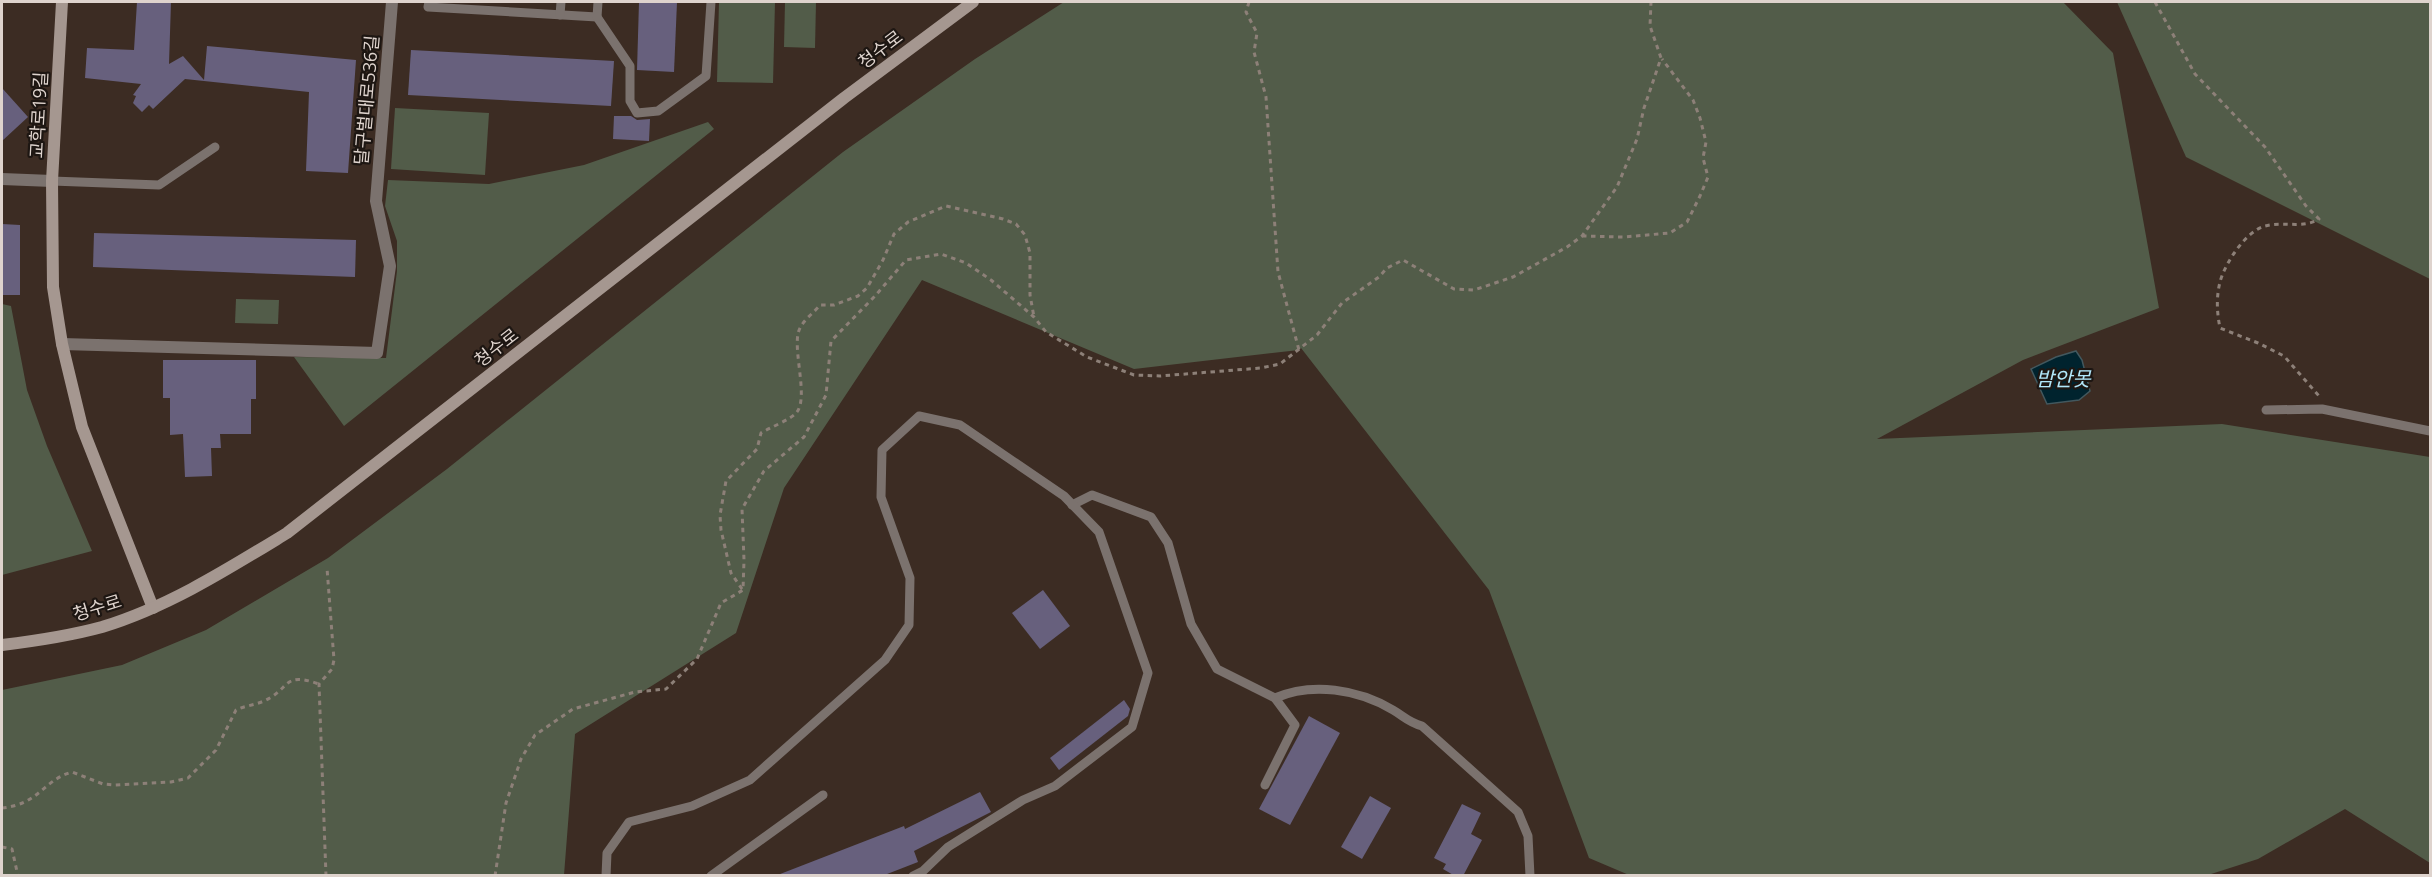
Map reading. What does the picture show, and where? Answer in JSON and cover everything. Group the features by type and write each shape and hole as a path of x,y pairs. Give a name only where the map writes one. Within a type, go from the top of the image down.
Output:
{"main road":[{"name":"교학로19길","path":"52,180 62,2"},
{"name":"청수로","path":"2,645 57,638 103,626 153,608 215,576 287,533 844,98 973,2"},
{"path":"52,180 53,287 62,344 82,427 153,608"}],"street":[{"name":"달구벌대로536길","path":"62,344 377,353 390,267 376,201 392,2"},
{"name":"교학로19길","path":"2,179 52,180"}],"lane":[{"path":"429,2 428,7 462,5 514,12 597,17"},
{"path":"514,12 515,2"},
{"path":"560,15 561,2"},
{"path":"598,2 597,17 630,66 630,101 637,113 658,111 706,76 711,2"},
{"path":"52,180 159,185 215,147"},
{"path":"2266,410 2322,409 2430,431"},
{"path":"606,876 607,853 629,822 692,806 750,780 885,660 909,625 910,578 881,497 882,450 919,416 960,425 1064,496 1099,532 1148,673 1132,727 1055,786 1023,800 948,847 923,872 913,876"},
{"path":"1072,505 1092,495 1151,517 1168,543 1191,624 1217,669 1275,698 1295,725 1265,785"},
{"path":"1275,698 1291,691 1343,690 1393,710 1409,723 1422,726 1518,812 1528,836 1530,876"},
{"path":"711,876 823,795"}],"path":[{"path":"1249,2 1246,12 1257,33 1254,52 1266,97 1278,272 1299,350"},
{"path":"1582,236 1623,237 1670,233 1687,222 1708,177 1703,158 1706,142 1700,118 1693,100 1661,58 1650,26 1651,2"},
{"path":"2155,2 2195,74 2265,147 2306,206 2319,219 2309,225 2284,223 2263,227 2248,238 2229,263 2220,281 2217,310 2220,328 2284,356 2318,395 2339,412"},
{"path":"743,590 742,509 764,471 804,437 826,395 831,341 906,260 941,254 966,263 991,280 1034,317 1046,332 1087,357 1134,375 1160,376 1261,368 1280,364 1317,335 1342,303 1379,277 1387,268 1403,260 1454,289 1474,290 1513,277 1568,247 1582,236 1617,187 1637,139 1644,108 1661,58"},
{"path":"743,590 731,573 721,530 720,515 726,481 757,449 761,433 796,414 801,403 798,334 801,325 820,305 834,305 858,296 867,288 894,234 908,222 946,206 971,210 1016,224 1025,235 1030,253 1030,295 1034,317"},
{"path":"326,876 319,684 332,669 334,660 327,568"},
{"path":"495,876 506,803 521,759 536,735 573,709 635,692 666,689 697,659 721,603 743,590"},
{"path":"2,808 29,801 60,777 72,772 114,786 171,782 188,778 216,750 236,710 263,701 291,680 319,684"},
{"path":"2,847 12,849 18,876"}],"green space":[{"path":"719,2 775,2 773,83 717,82"},
{"path":"785,2 816,2 815,48 784,47"},
{"path":"1064,2 2063,2 2113,53 2159,308 2023,360 1877,439 2222,424 2430,457 2430,863 2345,809 2258,859 2208,875 1629,875 1589,858 1489,590 1301,348 1134,369 922,280 784,488 736,633 575,734 564,875 2,875 2,690 122,665 206,630 328,558 447,469 843,152 975,59"},
{"path":"2117,2 2430,2 2430,279 2186,157"},
{"path":"395,108 489,113 485,175 391,169"},
{"path":"708,122 714,129 344,426 294,357 386,358 397,271 397,241 385,206 388,180 489,184 584,165"},
{"path":"236,299 279,300 278,324 235,323"},
{"path":"2,304 11,306 27,390 47,446 92,551 2,575"}],"water":[{"name":"밤안못","path":"2076,351 2082,360 2090,391 2079,400 2047,404 2031,369 2056,357"}],"building":[{"path":"137,2 171,2 169,64 183,56 204,80 207,46 356,60 348,173 306,171 309,92 185,79 153,109 149,105 142,112 133,103 136,96 133,95 141,84 85,78 87,48 134,50"},
{"path":"639,2 677,2 674,72 637,70"},
{"path":"411,50 614,61 611,106 408,95"},
{"path":"2,88 28,117 2,141"},
{"path":"614,116 631,116 637,120 650,119 649,141 613,139"},
{"path":"2,224 20,225 20,295 2,295"},
{"path":"94,233 356,240 355,277 93,267"},
{"path":"163,360 256,360 256,399 251,399 251,434 220,434 221,448 211,448 212,476 185,477 183,434 170,435 170,398 163,398"},
{"path":"1043,590 1070,626 1040,649 1012,613"},
{"path":"1124,700 1130,709 1128,716 1059,770 1050,758"},
{"path":"1309,716 1340,733 1290,825 1259,809"},
{"path":"980,792 991,812 914,851 918,862 882,876 775,876 904,826 905,829"},
{"path":"1370,796 1391,808 1362,859 1341,847"},
{"path":"1462,804 1481,813 1471,834 1482,840 1463,876 1455,876 1443,869 1446,864 1434,858"}]}
